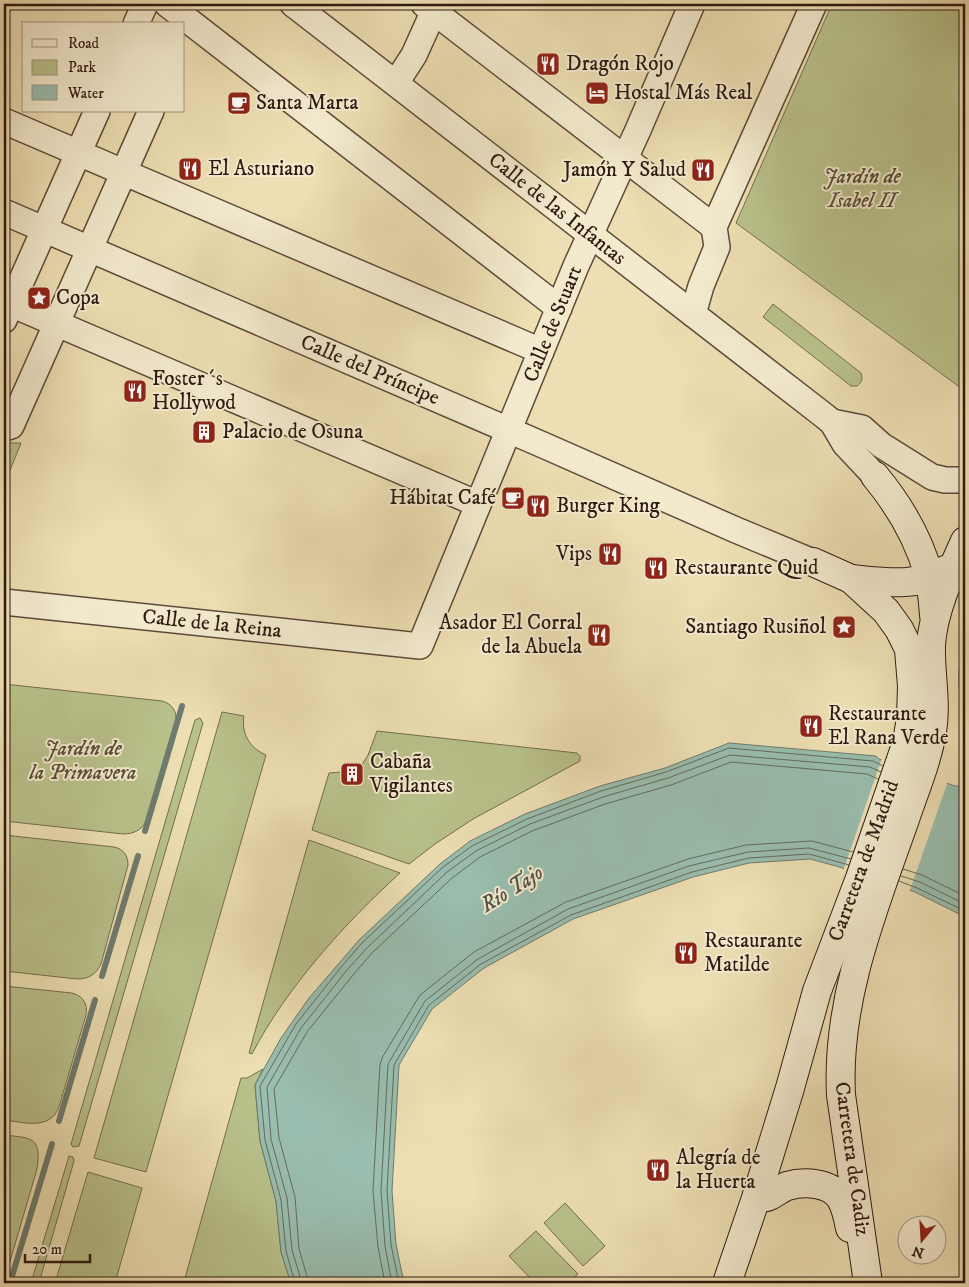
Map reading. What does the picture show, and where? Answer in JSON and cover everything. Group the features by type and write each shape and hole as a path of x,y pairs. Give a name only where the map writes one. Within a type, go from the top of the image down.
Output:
{"main road":[{"path":"875,476 907,522 921,549 930,577 933,631 932,732 910,768"},
{"path":"813,562 852,578 890,583 910,582 930,577 943,571 961,551"},
{"path":"933,631 961,551"},
{"path":"852,578 886,612 899,629 909,649 912,686 911,718 907,742 910,768"},
{"name":"Carretera de Madrid","path":"842,1035 871,882 910,768"},
{"name":"Carretera de Madrid","path":"757,1195 817,991 829,958 871,882"},
{"name":"Carretera de Cadiz","path":"842,1035 839,1070 841,1095 868,1283"},
{"path":"727,1283 757,1195 767,1197 779,1190 800,1183 819,1185 833,1191 842,1200 853,1238 864,1246"}],"street":[{"path":"137,22 145,4"},
{"path":"167,4 559,308"},
{"name":"Calle de las Infantas","path":"293,4 827,418"},
{"name":"Calle de Stuart","path":"420,646 590,234 692,4"},
{"path":"693,314 701,286 717,247 714,227 814,4"},
{"path":"396,83 414,55 432,6 714,227"},
{"path":"97,112 44,230 6,308 56,324 478,504"},
{"path":"4,428 10,426 151,112"},
{"path":"4,121 541,350"},
{"name":"Calle del Príncipe","path":"4,212 813,562"},
{"path":"827,418 845,444 875,476"},
{"path":"827,418 862,428 881,445 919,471 932,477 945,480 965,480"},
{"name":"Calle de la Reina","path":"4,602 420,646"}],"green space":[{"name":"Jardín de Isabel II","path":"832,4 965,4 965,391 736,223"},
{"path":"773,304 861,373 862,379 860,383 857,386 851,386 763,317"},
{"path":"4,443 21,443 4,485"},
{"name":"Jardín de la Primavera","path":"4,684 162,701 172,706 176,715 176,723 148,818 141,828 135,832 123,834 4,821"},
{"path":"222,712 244,716 244,729 248,740 255,748 266,755 146,1172 94,1158"},
{"path":"200,718 203,723 79,1146 73,1147 71,1144 195,720"},
{"path":"377,731 577,753 580,756 580,761 473,819 409,864 312,830 329,773 342,772 346,783 352,785 358,783 363,776 360,768 368,755"},
{"path":"4,835 114,847 125,853 128,865 101,964 92,975 77,979 4,971"},
{"path":"309,840 400,873 358,913 318,957 282,1005 252,1054 249,1053"},
{"path":"4,986 72,993 82,998 85,1004 86,1015 59,1107 55,1115 43,1122 27,1123 4,1120"},
{"path":"263,1069 255,1085 260,1141 276,1201 281,1252 291,1283 187,1283 185,1278 241,1078 247,1078"},
{"path":"4,1135 22,1137 33,1141 38,1151 38,1158 37,1169 4,1282"},
{"path":"69,1156 73,1157 74,1161 39,1283 31,1283"},
{"path":"88,1172 142,1188 115,1283 55,1283"},
{"path":"565,1203 605,1246 583,1266 544,1223"},
{"path":"536,1231 578,1274 568,1283 535,1283 509,1256"}],"water":[{"path":"964,643 965,716 960,698 959,680 960,661"},
{"name":"Río Tajo","path":"729,743 876,756 879,759 955,786 965,786 965,917 915,892 810,859 749,863 693,877 573,919 484,968 432,1009 399,1065 392,1191 396,1244 404,1283 291,1283 281,1252 276,1201 260,1141 255,1085 281,1038 309,998 359,940 440,864 470,841 525,814 600,786 665,768"}],"pier":[{"path":"882,758 948,781 909,893 843,871"}],"waterway":[{"path":"145,831 182,706"},
{"path":"102,976 138,856"},
{"path":"59,1121 95,1000"},
{"path":"10,1283 52,1144"}],"place":[{"name":"Dragón Rojo","path":"548,64"},
{"name":"Hostal Más Real","path":"597,93"},
{"name":"Santa Marta","path":"239,103"},
{"name":"El Asturiano","path":"190,169"},
{"name":"Jamón Y Salud","path":"703,170"},
{"name":"Copa","path":"39,298"},
{"name":"Foster´s Hollywod","path":"135,391"},
{"name":"Palacio de Osuna","path":"204,432"},
{"name":"Hábitat Café","path":"513,498"},
{"name":"Burger King","path":"538,506"},
{"name":"Vips","path":"610,554"},
{"name":"Restaurante Quid","path":"656,568"},
{"name":"Santiago Rusiñol","path":"844,627"},
{"name":"Asador El Corral de la Abuela","path":"599,635"},
{"name":"Restaurante El Rana Verde","path":"811,726"},
{"name":"Cabaña Vigilantes","path":"352,774"},
{"name":"Restaurante Matilde","path":"686,953"},
{"name":"Alegría de la Huerta","path":"658,1170"}]}
